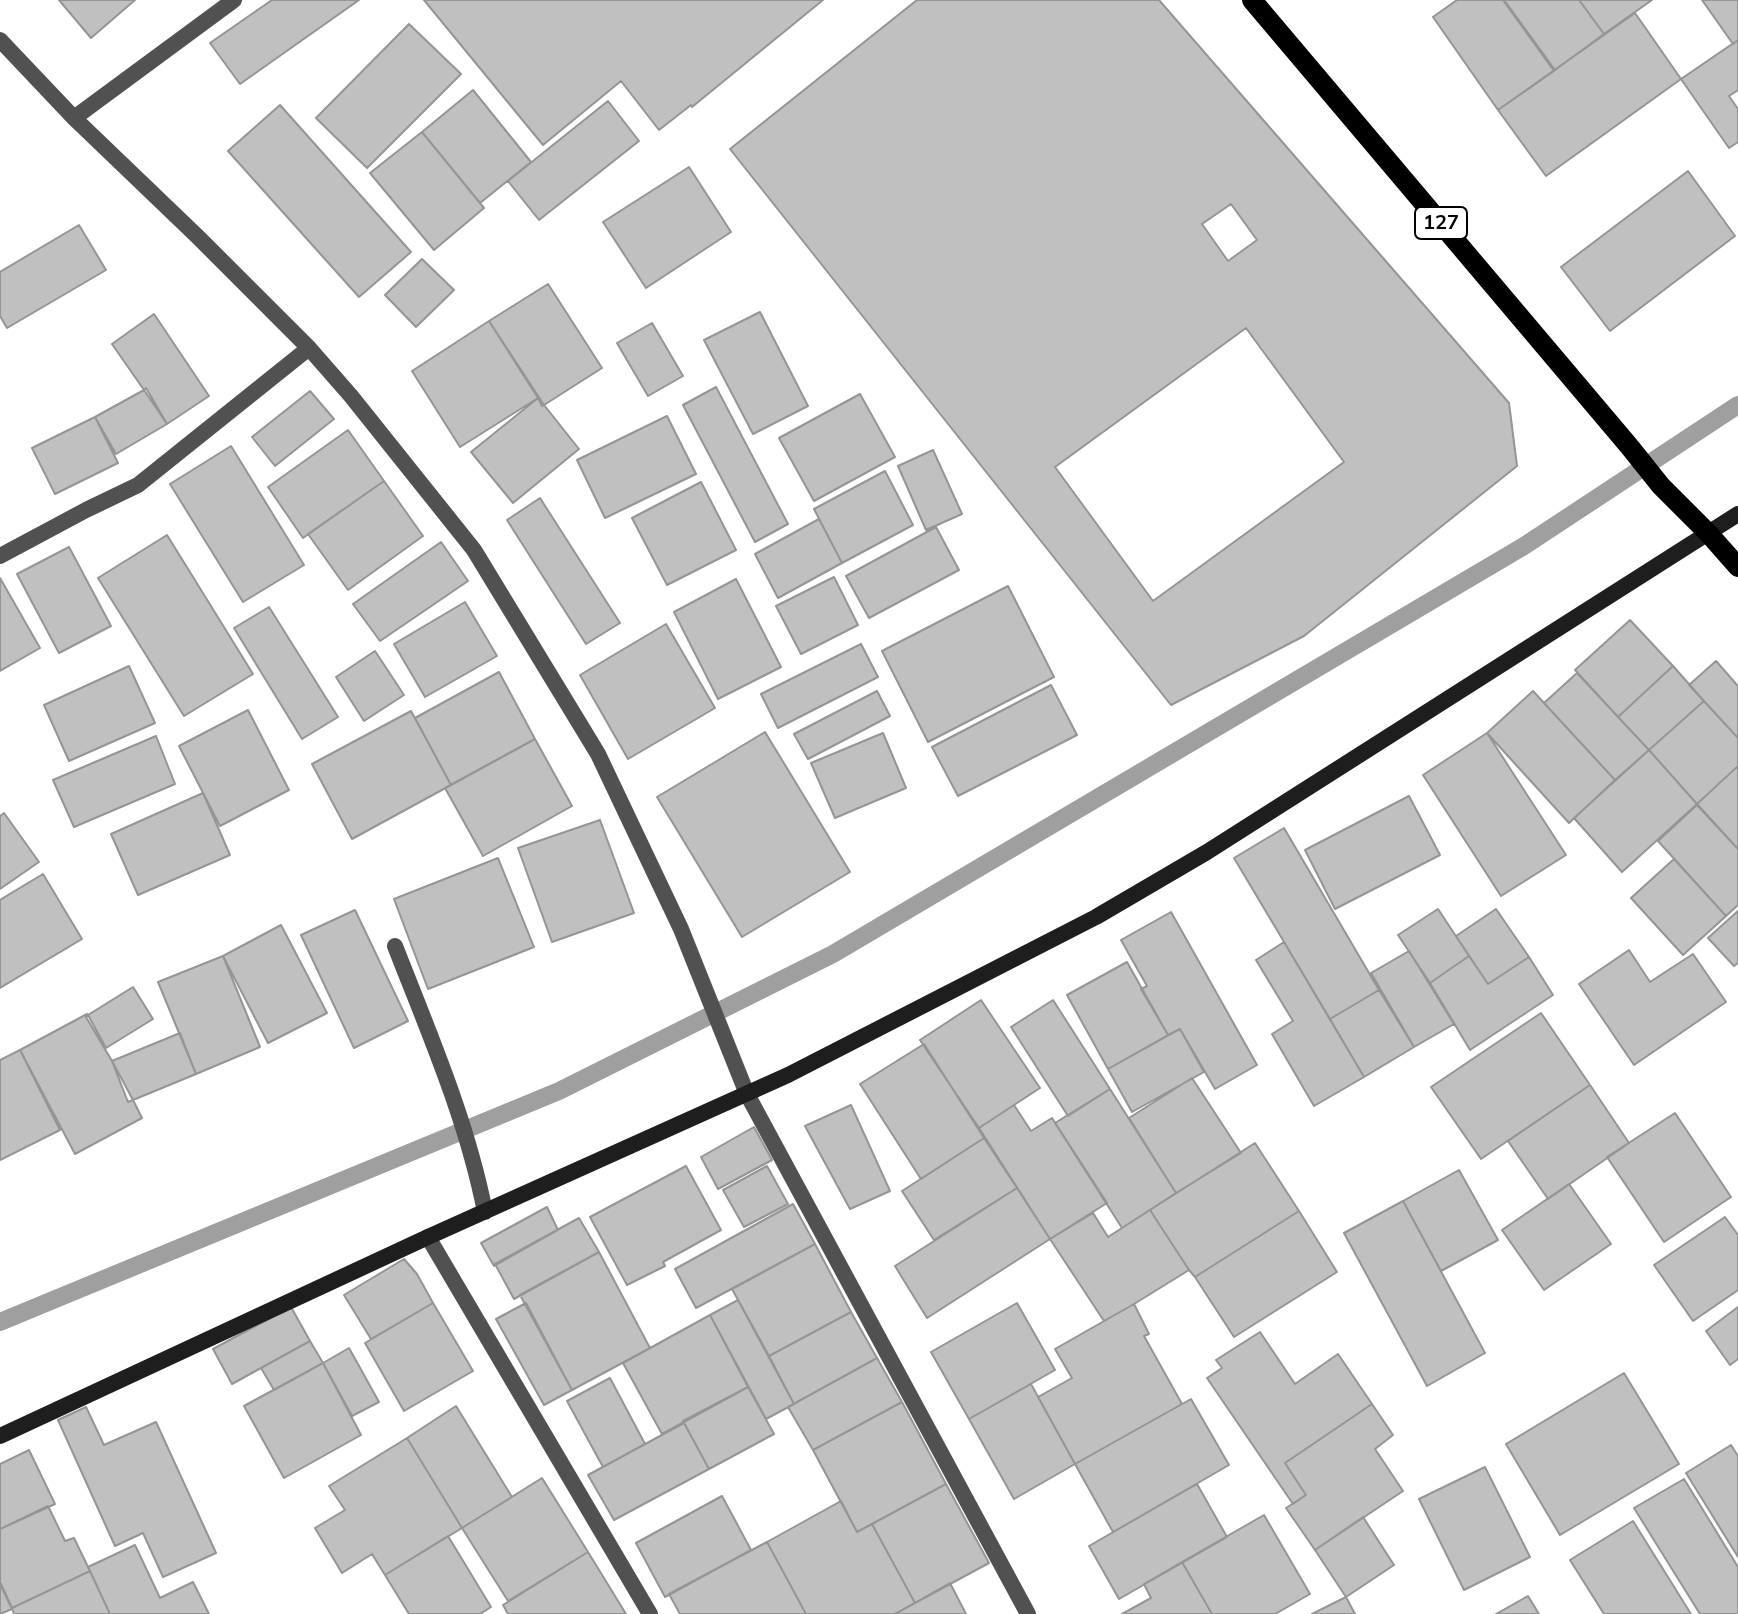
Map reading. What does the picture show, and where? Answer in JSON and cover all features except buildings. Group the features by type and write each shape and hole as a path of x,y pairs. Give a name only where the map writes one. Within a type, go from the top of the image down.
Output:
{"main road":[{"name":"127","path":"1252,0 1661,486 1738,567"},
{"path":"0,1436 428,1237 788,1075 1096,917 1219,845 1738,514"}],"street":[{"path":"74,118 234,0"},
{"path":"0,40 74,118 309,348 474,550 598,754 681,929 747,1094 1028,1614"},
{"path":"0,556 138,485 309,348"},
{"path":"395,946 454,1097 485,1212"},
{"path":"428,1237 650,1614"}],"waterway":[{"path":"0,1322 559,1091 833,954 1524,546 1738,405"}]}
